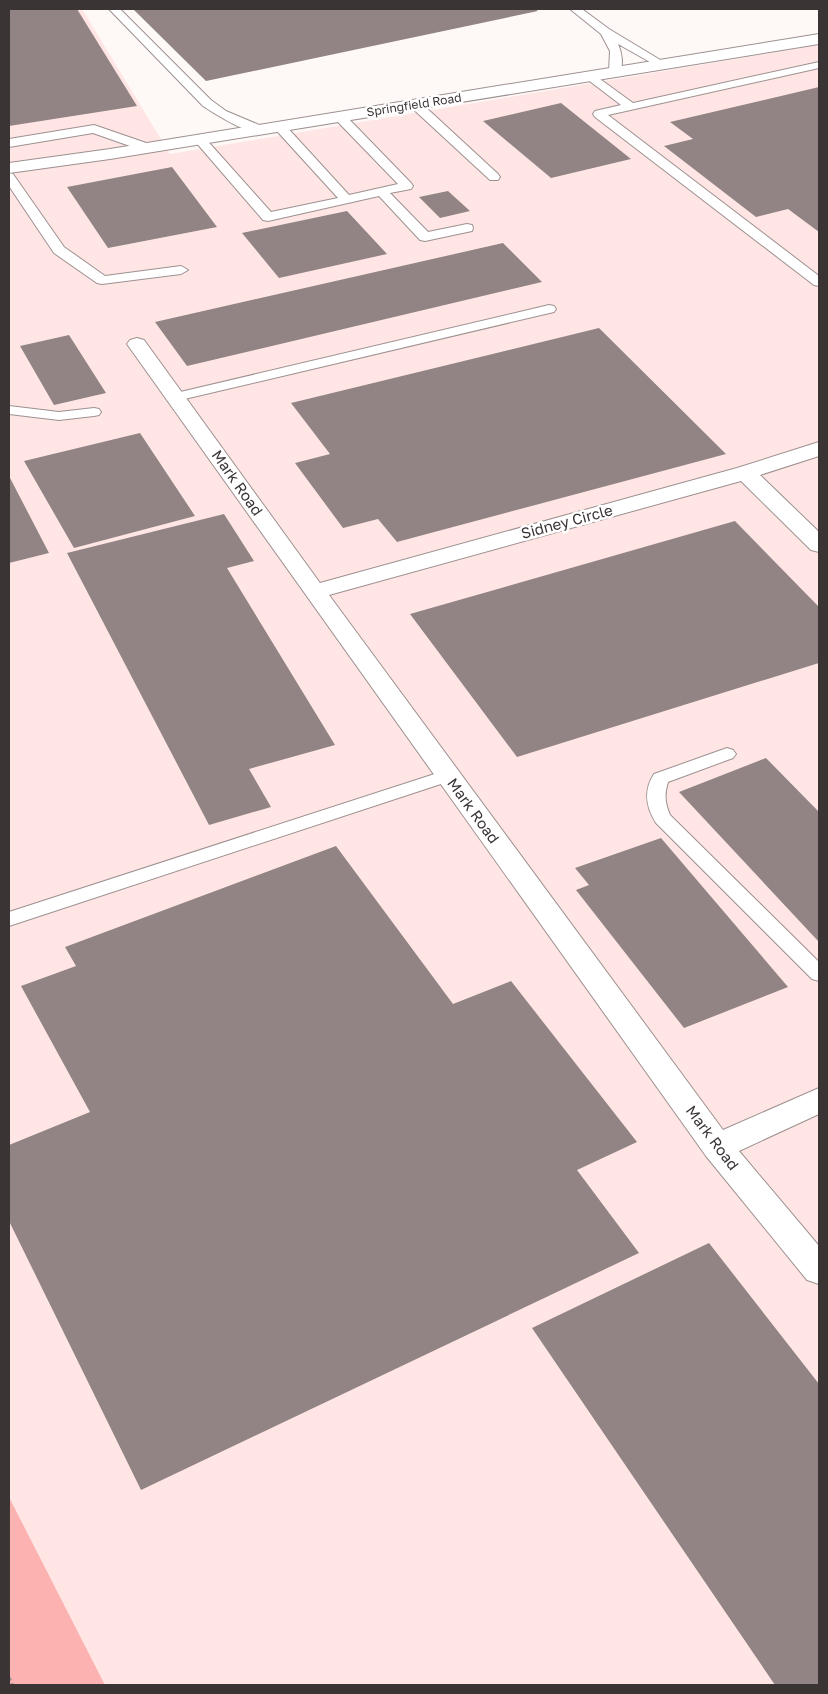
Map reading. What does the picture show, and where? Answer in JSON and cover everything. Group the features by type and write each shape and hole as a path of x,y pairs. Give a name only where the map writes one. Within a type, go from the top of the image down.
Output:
{"street":[{"name":"Springfield Road","path":"9,168 200,140 819,39"},
{"name":"Mark Road","path":"137,344 314,592 717,1147 819,1270"},
{"name":"Sidney Circle","path":"314,592 745,473 819,449"},
{"path":"745,473 819,545"},
{"path":"717,1147 819,1100"}],"lane":[{"path":"114,9 207,103 222,114 260,130"},
{"path":"575,9 605,31 661,64"},
{"path":"605,31 618,56 615,72"},
{"path":"819,64 599,114 819,282"},
{"path":"589,76 631,107"},
{"path":"416,105 494,177"},
{"path":"200,140 268,217 407,186 340,117"},
{"path":"280,127 347,200"},
{"path":"9,143 94,130 148,148"},
{"path":"9,178 59,250 102,280 181,270"},
{"path":"382,192 425,237 467,228"},
{"path":"176,397 549,309"},
{"path":"9,410 58,416 94,412"},
{"path":"727,754 660,778 654,799 664,819 819,974"},
{"path":"9,919 448,776"}],"path":[{"path":"9,1678 12,1685"}],"shaded area":[{"path":"9,9 82,9 170,154 819,45 819,1685 105,1685 9,1497"},
{"path":"9,1497 105,1685 9,1685"}],"building":[{"path":"9,9 77,9 137,106 9,126"},
{"path":"133,9 535,9 538,11 206,81"},
{"path":"819,87 819,232 788,209 756,217 664,146 693,139 670,122"},
{"path":"561,103 631,159 551,178 483,121"},
{"path":"172,167 217,227 108,248 67,187"},
{"path":"448,191 470,211 440,218 419,197"},
{"path":"347,211 387,254 279,278 242,233"},
{"path":"503,243 542,282 187,366 155,322"},
{"path":"599,328 726,454 397,542 378,519 343,528 295,463 330,454 291,403"},
{"path":"69,335 106,393 54,405 20,346"},
{"path":"140,433 195,516 74,548 24,461"},
{"path":"9,476 49,553 9,563"},
{"path":"224,514 254,561 227,568 335,745 249,769 271,807 209,825 67,553"},
{"path":"735,521 819,607 819,663 517,757 410,614"},
{"path":"766,758 819,812 819,942 679,792"},
{"path":"661,838 788,987 684,1028 576,890 589,885 575,868"},
{"path":"336,846 453,1004 511,981 637,1142 577,1170 639,1253 141,1490 9,1221 9,1145 90,1112 21,986 76,966 65,947"},
{"path":"709,1243 819,1384 819,1685 775,1685 532,1328"}]}
